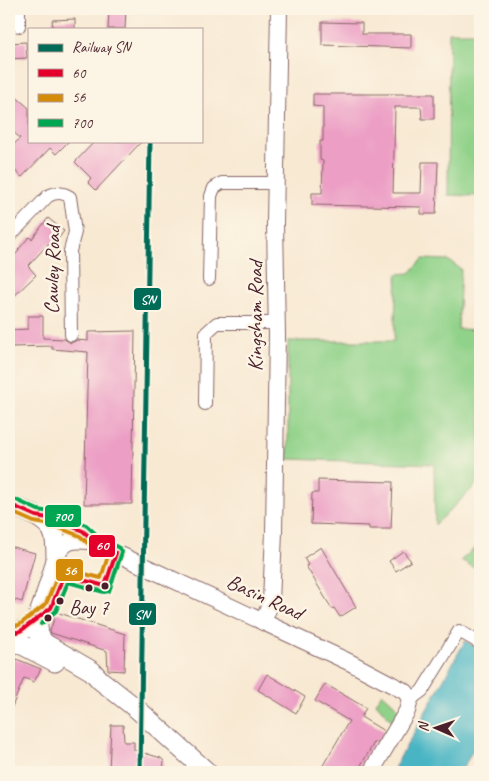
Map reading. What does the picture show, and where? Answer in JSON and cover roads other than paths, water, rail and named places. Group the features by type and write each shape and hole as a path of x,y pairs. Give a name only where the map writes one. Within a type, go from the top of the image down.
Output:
{"main road":[{"path":"9,504 36,516 48,524 56,541 56,558 37,619 39,635 44,643 92,671 207,772"},
{"path":"9,632 18,632 37,619"},
{"path":"9,638 84,677 107,685"}],"street":[{"path":"19,9 19,26"},
{"name":"Kingsham Road","path":"263,622 271,602 274,542 279,9"},
{"path":"209,279 210,196 214,188 222,183 276,183"},
{"name":"Cawley Road","path":"9,237 48,196 54,193 62,193 70,197 75,232 70,250 71,335"},
{"path":"205,404 206,333 217,323 277,323"},
{"name":"Basin Road","path":"36,516 54,519 83,532 95,542 116,554 396,685 406,692 410,700"},
{"path":"56,558 61,547 68,542 82,540 95,542"},
{"path":"371,772 407,711 410,700 422,691 459,631 480,643"}],"water":[{"path":"465,641 480,649 480,737 461,772 392,772"}],"rail line":[{"name":"SN","path":"140,772 150,142"}],"place":[{"name":"Bay 7","path":"89,588"}]}
